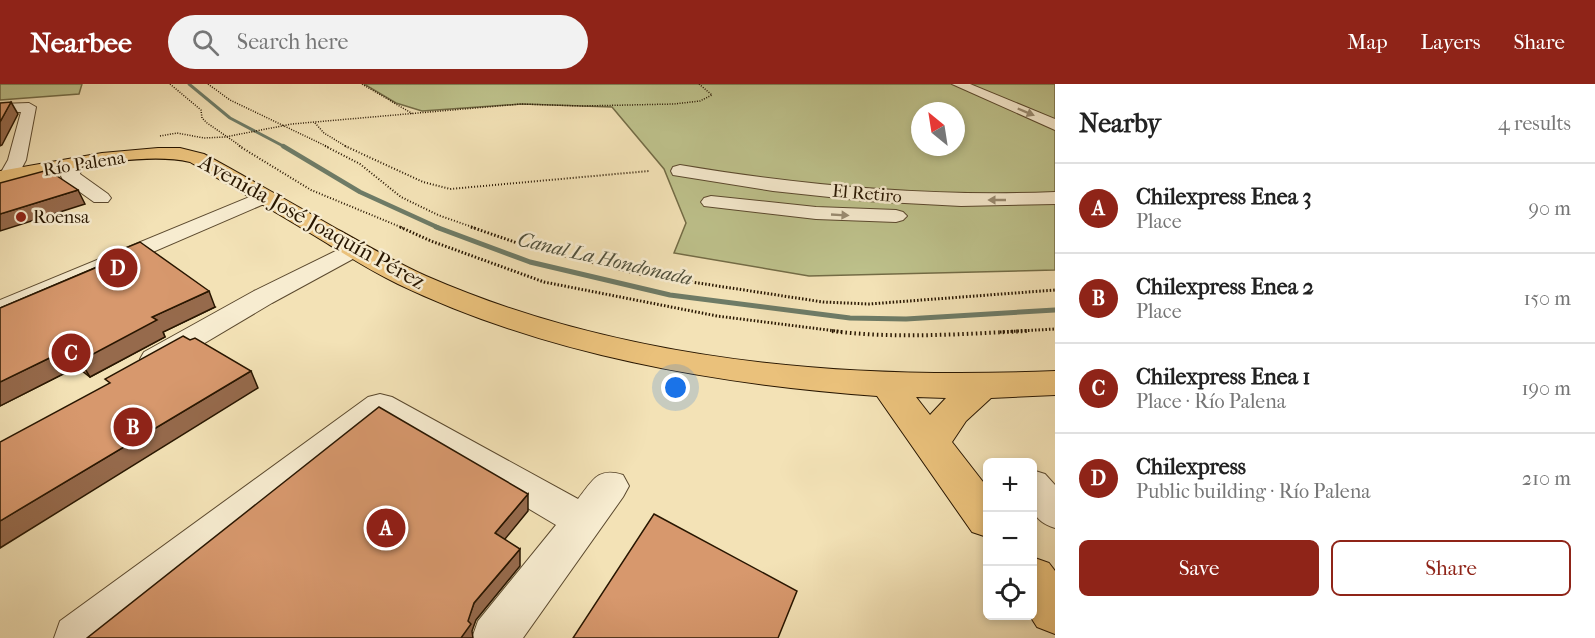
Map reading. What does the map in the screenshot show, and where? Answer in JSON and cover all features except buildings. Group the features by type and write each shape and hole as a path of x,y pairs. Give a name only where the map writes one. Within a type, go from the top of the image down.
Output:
{"main road":[{"name":"Río Palena","path":"7,168 73,165 136,156 163,145"},
{"name":"Avenida José Joaquín Pérez","path":"163,145 194,157 400,274 442,293 501,315 577,337 659,356 748,371 887,384 1051,387"},
{"path":"887,384 983,514"},
{"path":"932,444 956,406 983,386"},
{"path":"1037,586 1055,609"}],"street":[{"path":"959,84 1055,125"},
{"path":"992,84 1046,105"},
{"path":"0,108 29,107 7,168"},
{"path":"73,165 70,176 101,198"},
{"name":"El Retiro","path":"680,171 777,186 928,199 1055,198"},
{"path":"777,186 760,189 751,194 759,202 782,210"},
{"path":"0,310 264,197"},
{"name":"El Retiro","path":"711,202 782,210 921,217 1055,212"},
{"path":"126,375 263,297 354,249"},
{"path":"77,638 380,405 584,521"},
{"path":"495,638 610,486"},
{"path":"1037,491 1055,512"}],"path":[{"path":"170,84 187,96 201,110 202,118 225,137 311,190 369,212 431,242 544,282 717,316 867,335 931,336 1055,329"},
{"path":"208,84 230,100 360,164 401,197 438,215 529,247 639,274 823,302 869,304 1055,290"},
{"path":"362,84 413,114"},
{"path":"163,145 177,133 204,138 225,137 284,125 521,104 582,106 675,104 700,101 712,95 699,84"},
{"path":"314,123 324,133 350,149 423,182 450,189 649,171"}],"green space":[{"path":"0,84 82,84 79,94 0,100"},
{"path":"364,84 1055,84 1055,270 809,276 674,253 686,223 664,169 612,107 522,104 422,111 396,103"}],"waterway":[{"name":"Canal La Hondonada","path":"189,84 230,118 285,147"},
{"name":"Canal La Hondonada","path":"283,146 360,192 439,228"},
{"name":"Canal La Hondonada","path":"436,227 530,262 670,295 850,318 906,319 1055,310"}],"place":[{"name":"Roensa","path":"21,217"},
{"name":"Chilexpress","path":"118,268"},
{"name":"Chilexpress Enea 1","path":"71,353"},
{"name":"Chilexpress Enea 2","path":"133,427"},
{"name":"Chilexpress Enea 3","path":"386,528"}]}
